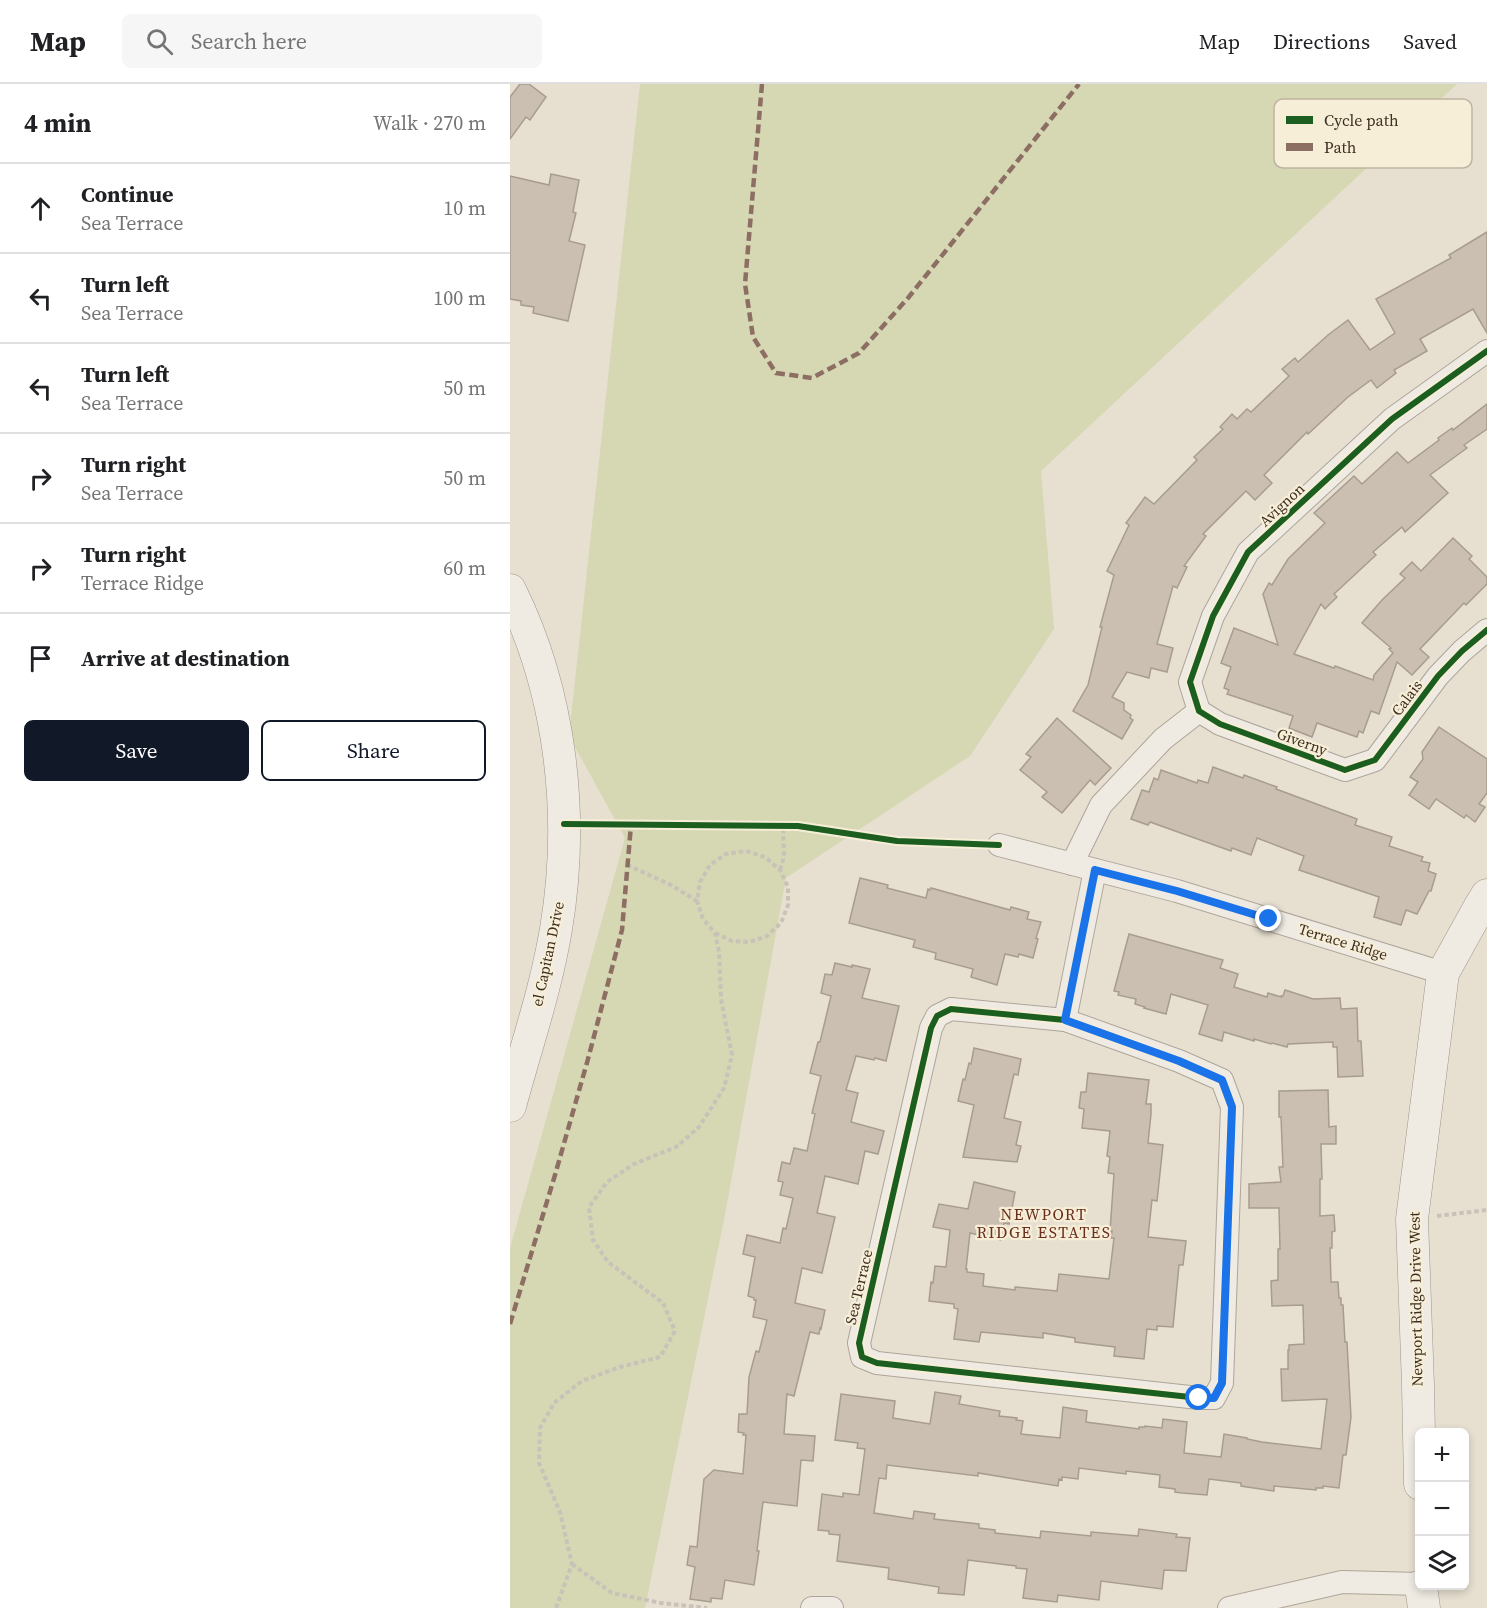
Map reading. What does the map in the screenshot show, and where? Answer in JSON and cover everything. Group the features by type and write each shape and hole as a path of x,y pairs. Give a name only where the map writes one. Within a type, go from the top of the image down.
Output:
{"street":[{"name":"Avignon","path":"1199,711 1190,682 1213,616 1248,552 1392,419 1487,351"},
{"name":"el Capitan Drive","path":"510,590 538,660 553,719 562,780 564,840 556,932 510,1106"},
{"name":"Calais","path":"1375,760 1438,676 1462,651 1487,630"},
{"name":"Giverny","path":"1199,711 1220,724 1346,770 1375,760"},
{"path":"1072,864 1101,805 1163,739 1199,711"},
{"name":"Terrace Ridge","path":"999,845 1177,891 1443,973"},
{"path":"1065,1020 1095,870"},
{"path":"1443,973 1487,896"},
{"name":"Newport Ridge Drive West","path":"1419,1482 1412,1219 1443,973"},
{"name":"Sea Terrace","path":"951,1009 1065,1020 1179,1061 1222,1080 1232,1107 1222,1383 1214,1398 877,1364 862,1357 859,1343 931,1028 937,1016 951,1009"},
{"path":"1229,1608 1342,1582 1415,1585"},
{"path":"1421,1590 1424,1608"},
{"path":"812,1608 832,1608"}],"path":[{"path":"773,825 787,826 784,857 780,870"},
{"path":"746,851 765,857 780,870 788,887 788,906 781,923 767,936 750,942 732,941 715,933 703,919 697,902 700,882 710,865 726,854 746,851"},
{"path":"627,865 671,885 697,902"},
{"path":"556,1608 572,1564 560,1512 539,1463 540,1428 554,1403 582,1380 660,1357 675,1331 663,1303 608,1262 593,1240 589,1207 607,1182 634,1164 676,1148 699,1127 724,1089 732,1055 721,999 719,952 715,933"},
{"path":"1412,1219 1487,1210"},
{"path":"572,1564 612,1593 661,1603 707,1608"}],"green space":[{"path":"640,84 1457,84 1441,99 1274,99 1274,168 1367,168 1041,471 1054,629 970,756 786,878 725,1215 645,1608 510,1608 510,1248 625,838 569,736"}],"building":[{"path":"520,84 529,84 546,97 530,120 526,117 510,139 510,97"},
{"path":"551,174 579,180 573,212 576,213 569,241 585,245 568,321 533,313 534,307 521,305 521,301 510,299 510,176 549,185"},
{"path":"1487,232 1487,333 1473,309 1420,339 1427,351 1394,370 1396,373 1377,388 1371,380 1348,397 1308,434 1307,432 1264,475 1272,483 1255,500 1246,491 1203,534 1206,536 1184,566 1187,567 1177,588 1173,586 1157,644 1173,648 1167,672 1151,668 1149,678 1127,672 1112,697 1124,703 1124,710 1131,715 1130,718 1133,720 1122,739 1073,711 1088,685 1114,575 1107,571 1129,525 1126,523 1145,497 1154,504 1197,460 1194,457 1223,429 1220,427 1232,414 1237,419 1247,409 1251,412 1289,376 1282,369 1295,358 1298,362 1348,320 1370,350 1395,333 1376,299 1451,258 1449,255"},
{"path":"1487,404 1487,429 1464,445 1467,448 1430,475 1448,493 1405,532 1402,527 1373,552 1376,555 1334,594 1337,597 1325,609 1321,604 1294,654 1373,680 1374,675 1393,653 1389,649 1391,648 1362,623 1405,578 1400,574 1412,562 1421,571 1453,538 1472,556 1469,559 1487,577 1487,584 1466,605 1464,603 1420,649 1429,657 1412,675 1397,662 1379,714 1371,711 1363,733 1359,731 1357,737 1317,723 1312,737 1289,728 1293,716 1227,694 1229,690 1224,688 1231,667 1221,663 1234,628 1278,645 1263,594 1269,583 1272,585 1288,559 1325,523 1314,513 1354,476 1362,484 1397,452 1408,463 1439,440 1438,438 1452,428 1453,430"},
{"path":"1057,718 1111,768 1095,785 1090,780 1062,813 1042,797 1047,792 1020,770 1031,757 1026,754"},
{"path":"1439,727 1487,759 1487,793 1479,804 1485,807 1475,822 1466,815 1464,818 1436,799 1429,809 1409,795 1418,782 1410,777 1423,759 1422,752"},
{"path":"1213,767 1243,778 1244,775 1357,819 1355,825 1392,837 1389,846 1423,857 1421,861 1430,863 1428,871 1436,874 1431,891 1417,914 1406,910 1401,925 1374,917 1379,897 1299,870 1304,856 1257,838 1251,855 1232,848 1231,851 1150,822 1148,825 1131,819 1142,790 1149,792 1154,778 1158,780 1161,770 1197,783 1198,780 1208,783"},
{"path":"860,878 926,898 928,889 931,888 1010,910 1011,907 1029,912 1027,919 1041,922 1033,958 1019,954 1018,957 1005,954 997,985 971,977 973,969 935,959 936,953 913,947 915,940 849,923"},
{"path":"1129,934 1223,960 1220,968 1238,974 1234,987 1267,997 1268,993 1281,997 1285,990 1313,999 1340,998 1341,1009 1357,1008 1358,1041 1361,1041 1363,1076 1338,1077 1337,1047 1333,1047 1333,1042 1288,1044 1287,1047 1254,1039 1254,1041 1224,1032 1222,1041 1199,1034 1208,1005 1171,994 1166,1014 1135,1004 1136,999 1118,995 1119,992 1114,991"},
{"path":"835,963 870,969 862,998 899,1006 886,1061 856,1056 846,1090 858,1093 851,1122 884,1131 878,1154 865,1151 858,1184 825,1176 817,1213 835,1217 822,1273 802,1268 795,1303 825,1310 819,1334 810,1332 794,1396 787,1394 784,1434 815,1436 813,1461 801,1460 797,1506 763,1502 754,1585 725,1580 722,1599 711,1598 711,1602 690,1599 695,1567 687,1565 690,1546 697,1547 704,1479 714,1470 743,1474 746,1435 738,1432 739,1414 747,1414 749,1377 756,1351 759,1352 767,1320 753,1317 756,1300 748,1296 755,1257 743,1254 747,1235 780,1243 783,1228 786,1229 793,1198 780,1195 783,1182 778,1181 782,1162 790,1164 794,1148 807,1151 815,1114 812,1113 821,1076 810,1073 831,996 821,993 825,974 832,975"},
{"path":"974,1048 1021,1059 1018,1075 1014,1074 1004,1118 1021,1122 1016,1145 1021,1146 1017,1162 963,1157 974,1105 958,1101"},
{"path":"1088,1073 1149,1080 1146,1104 1151,1104 1148,1143 1163,1145 1157,1201 1152,1200 1148,1237 1186,1241 1183,1265 1179,1265 1173,1327 1157,1326 1157,1330 1147,1329 1144,1359 1114,1356 1115,1347 1075,1342 1075,1338 1043,1333 1043,1338 981,1332 979,1342 954,1339 958,1309 954,1308 954,1304 929,1301 935,1266 946,1267 950,1230 933,1227 939,1204 968,1209 974,1182 1015,1192 1009,1224 1004,1223 1001,1240 970,1233 966,1269 967,1272 984,1274 983,1286 1015,1290 1015,1287 1057,1291 1059,1274 1109,1279 1114,1238 1111,1238 1112,1231 1110,1231 1114,1174 1108,1173 1110,1157 1107,1156 1110,1131 1082,1128 1084,1109 1079,1108 1081,1092 1086,1092"},
{"path":"1328,1090 1329,1127 1336,1126 1336,1144 1321,1144 1320,1216 1334,1215 1335,1231 1332,1232 1332,1248 1330,1248 1331,1282 1338,1282 1339,1298 1343,1305 1351,1417 1339,1488 1323,1486 1316,1490 1274,1486 1274,1491 1241,1486 1241,1483 1209,1479 1207,1495 1175,1492 1175,1489 1159,1487 1160,1475 1126,1471 1126,1474 1079,1468 1078,1479 1062,1477 1062,1480 1059,1479 1058,1486 978,1473 978,1476 887,1465 886,1479 879,1478 874,1513 913,1519 914,1511 935,1514 934,1519 979,1524 979,1528 995,1530 995,1533 1040,1538 1041,1531 1091,1536 1091,1532 1138,1536 1139,1529 1177,1534 1176,1537 1190,1538 1186,1571 1164,1570 1162,1589 1101,1581 1099,1600 1058,1595 1057,1602 1023,1598 1027,1569 1016,1568 1016,1566 968,1560 964,1595 938,1593 939,1587 888,1579 889,1568 837,1561 840,1535 818,1530 822,1494 843,1497 843,1493 859,1495 865,1449 857,1448 858,1443 835,1440 841,1394 895,1401 893,1418 930,1424 935,1392 961,1396 959,1404 1000,1411 999,1416 1017,1418 1016,1420 1023,1421 1021,1434 1060,1438 1063,1407 1087,1411 1086,1422 1139,1429 1145,1426 1162,1428 1163,1419 1187,1422 1184,1453 1221,1457 1224,1434 1262,1442 1321,1449 1327,1399 1282,1401 1281,1369 1288,1369 1289,1345 1304,1344 1303,1305 1272,1306 1271,1281 1278,1280 1279,1208 1249,1208 1249,1184 1281,1182 1279,1167 1283,1167 1279,1091"}],"marked path":[{"path":"762,84 745,284 753,337 776,373 812,378 859,353 908,298 1079,84"},
{"path":"510,1324 588,1059 622,930 631,825"}],"cycle path":[{"path":"1487,351 1392,419 1248,552 1213,616 1190,682 1199,711 1220,724 1345,770 1375,760 1438,676 1462,651 1487,630"},
{"path":"564,824 798,826 897,841 999,845"},
{"path":"951,1009 1065,1020 1179,1061 1222,1080 1232,1107 1222,1383 1214,1398 877,1363 862,1357 859,1343 931,1028 937,1016 951,1009"}],"district":[{"name":"NEWPORT RIDGE ESTATES","path":"1044,1223"}],"route":[{"path":"1199,1398 1214,1398 1222,1383 1232,1107 1222,1080 1179,1061 1065,1020 1095,870 1177,891 1269,919"}]}
